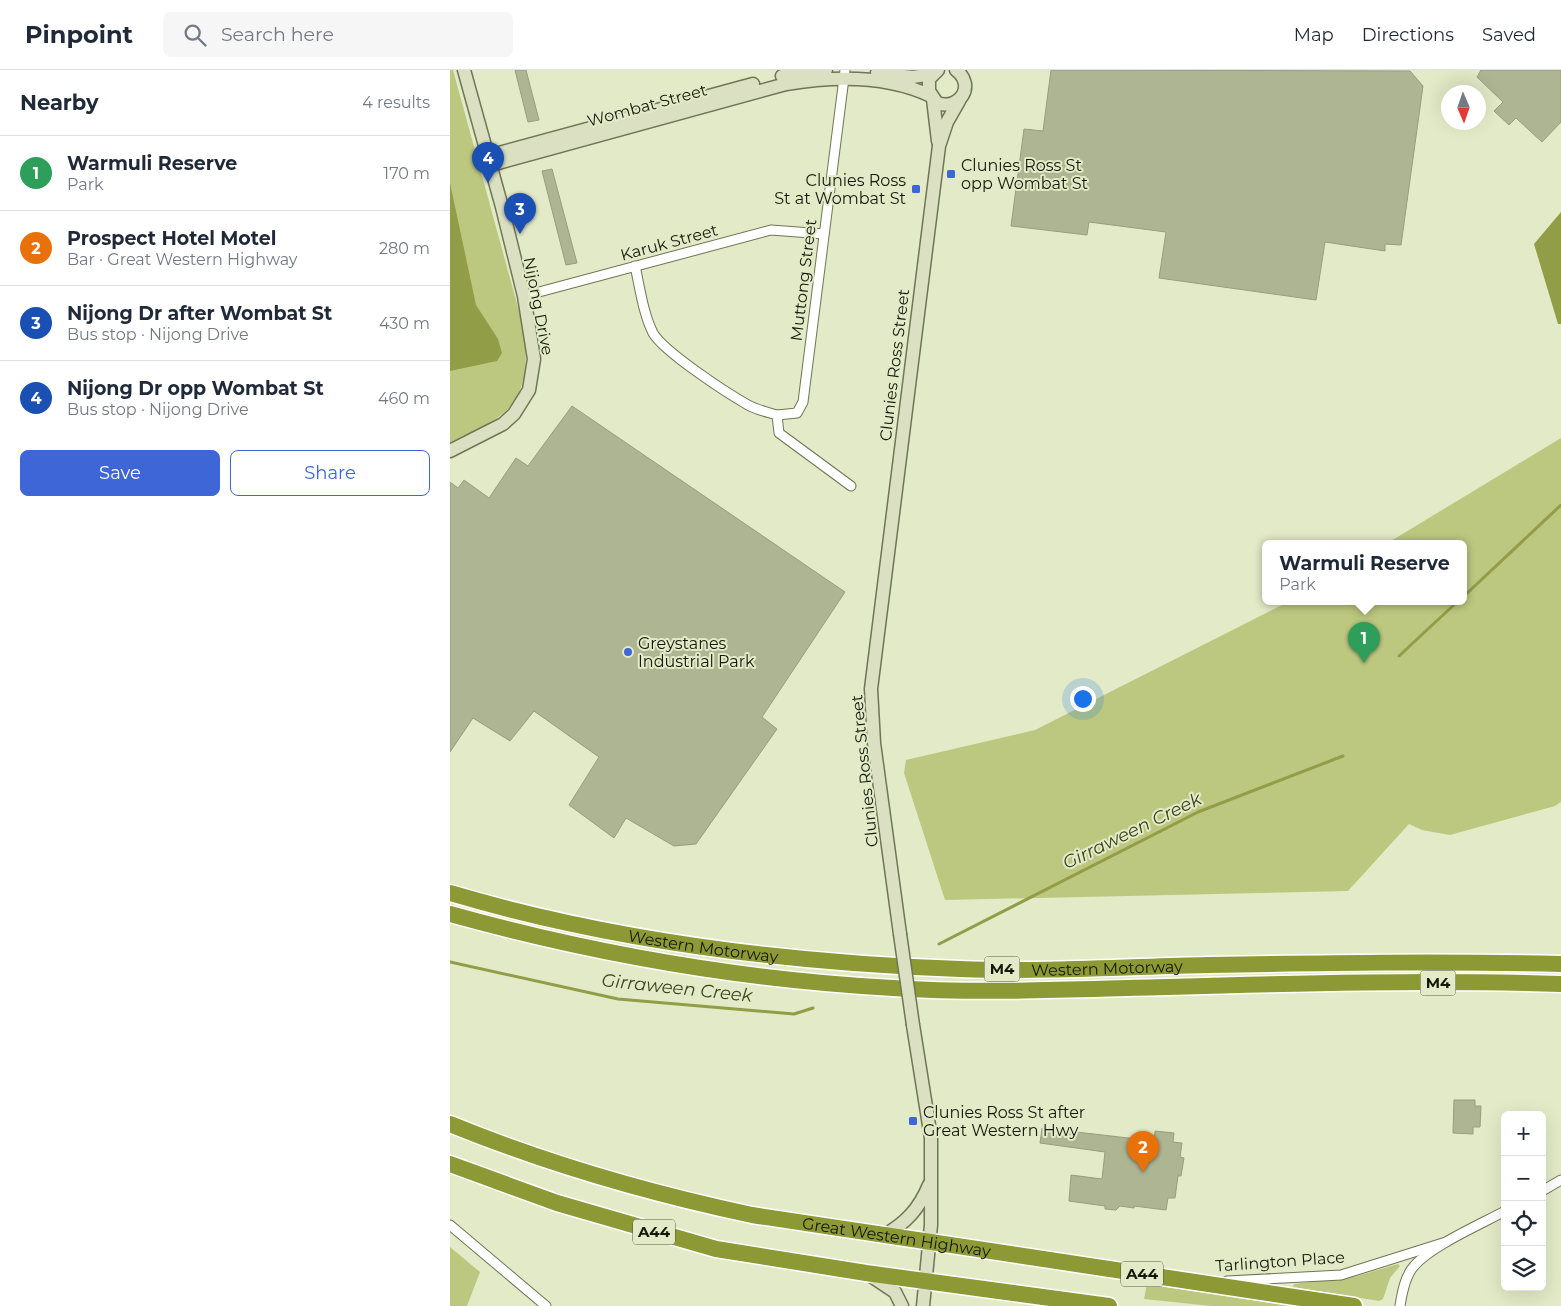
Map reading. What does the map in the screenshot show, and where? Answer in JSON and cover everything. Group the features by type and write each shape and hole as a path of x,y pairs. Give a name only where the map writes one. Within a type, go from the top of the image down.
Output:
{"highway":[{"name":"Western Motorway","path":"450,893 544,917 635,936 766,956 875,965 1037,970 1345,963 1561,964"},
{"name":"Western Motorway","path":"450,914 575,945 676,964 792,980 893,988 1001,990 1355,983 1561,984"},
{"name":"Great Western Highway","path":"450,1124 554,1163 668,1197 752,1215 1354,1306"},
{"name":"A44","path":"450,1164 557,1203 716,1249 866,1273 1109,1306"}],"street":[{"name":"Nijong Drive","path":"450,451 503,424 514,414 526,396 533,375 534,359 524,296 464,70"},
{"name":"Wombat Street","path":"489,160 789,75 826,70"},
{"name":"Wombat Street","path":"489,160 786,84 843,73 913,77 936,71"},
{"name":"Clunies Ross Street","path":"936,71 928,85 932,97 939,146"},
{"name":"Wombat Street","path":"843,73 900,85 932,97 943,105 959,101"},
{"name":"Muttong Street","path":"777,414 797,413 803,402 843,73"},
{"name":"Clunies Ross Street","path":"923,1306 930,1243 931,1138 913,1025 874,743 871,689 939,146 947,122 966,90 961,73"},
{"name":"Karuk Street","path":"524,296 771,230 824,234"},
{"path":"635,266 648,319 654,334 662,343 673,354 748,405 777,414 778,433 851,486"},
{"path":"883,1236 899,1227 915,1212 932,1178"},
{"path":"1546,1189 1561,1180"},
{"name":"Tarlington Place","path":"1400,1306 1403,1288 1414,1266 1446,1242 1501,1213"},
{"path":"450,1226 546,1306"},
{"name":"Tarlington Place","path":"1201,1282 1341,1275 1446,1242"},
{"path":"866,1273 896,1292 902,1306"}],"shaded area":[{"path":"450,70 453,70 522,322 526,360 522,384 510,406 489,423 450,443"},
{"path":"450,183 476,305 498,339 502,353 497,361 450,371"},
{"path":"1561,212 1561,324 1558,324 1534,244"},
{"path":"1561,438 1561,802 1555,806 1450,835 1422,830 1409,824 1348,891 945,900 904,773 906,760 1035,730 1282,605 1467,605 1467,540 1393,540"},
{"path":"450,1247 480,1272 467,1306 450,1306"},
{"path":"1398,1264 1400,1266 1390,1278 1383,1299 1379,1301 1293,1287 1294,1284 1357,1276"},
{"path":"1147,1284 1290,1306 1211,1306 1144,1299"}],"building":[{"path":"515,70 526,70 539,120 528,122"},
{"path":"1051,70 1410,71 1423,86 1401,245 1385,244 1385,251 1325,242 1316,300 1159,278 1166,232 1089,222 1087,235 1011,226 1024,129 1043,131"},
{"path":"1481,70 1561,70 1561,122 1542,142 1516,118 1509,125 1494,111 1503,102 1477,77"},
{"path":"552,169 577,263 566,265 542,171"},
{"name":"Greystanes Industrial Park","path":"572,406 845,592 762,717 777,729 696,844 674,846 626,818 614,838 569,805 599,757 534,711 510,741 473,718 450,752 450,482 458,488 464,480 489,498 516,458 528,466"},
{"path":"1454,1100 1475,1100 1475,1106 1481,1106 1480,1127 1473,1127 1473,1134 1453,1133"},
{"path":"1042,1128 1154,1141 1155,1131 1174,1133 1173,1142 1182,1143 1180,1157 1184,1158 1181,1176 1178,1176 1175,1198 1168,1198 1166,1210 1134,1206 1134,1208 1120,1206 1116,1210 1105,1209 1105,1206 1069,1201 1071,1175 1102,1179 1105,1152 1040,1143"}],"waterway":[{"name":"Girraween Creek","path":"1467,593 1561,505"},
{"name":"Girraween Creek","path":"1399,656 1454,605"},
{"name":"Girraween Creek","path":"939,944 1198,812 1343,756"},
{"name":"Girraween Creek","path":"450,962 618,999 794,1014 813,1008"}],"place":[{"name":"Clunies Ross St opp Wombat St","path":"951,174"},
{"name":"Nijong Dr opp Wombat St","path":"488,183"},
{"name":"Clunies Ross St at Wombat St","path":"916,189"},
{"name":"Nijong Dr after Wombat St","path":"520,234"},
{"name":"Greystanes Industrial Park","path":"628,652"},
{"name":"Warmuli Reserve","path":"1364,663"},
{"name":"Clunies Ross St after Great Western Hwy","path":"913,1121"},
{"name":"Prospect Hotel Motel","path":"1143,1172"}]}
